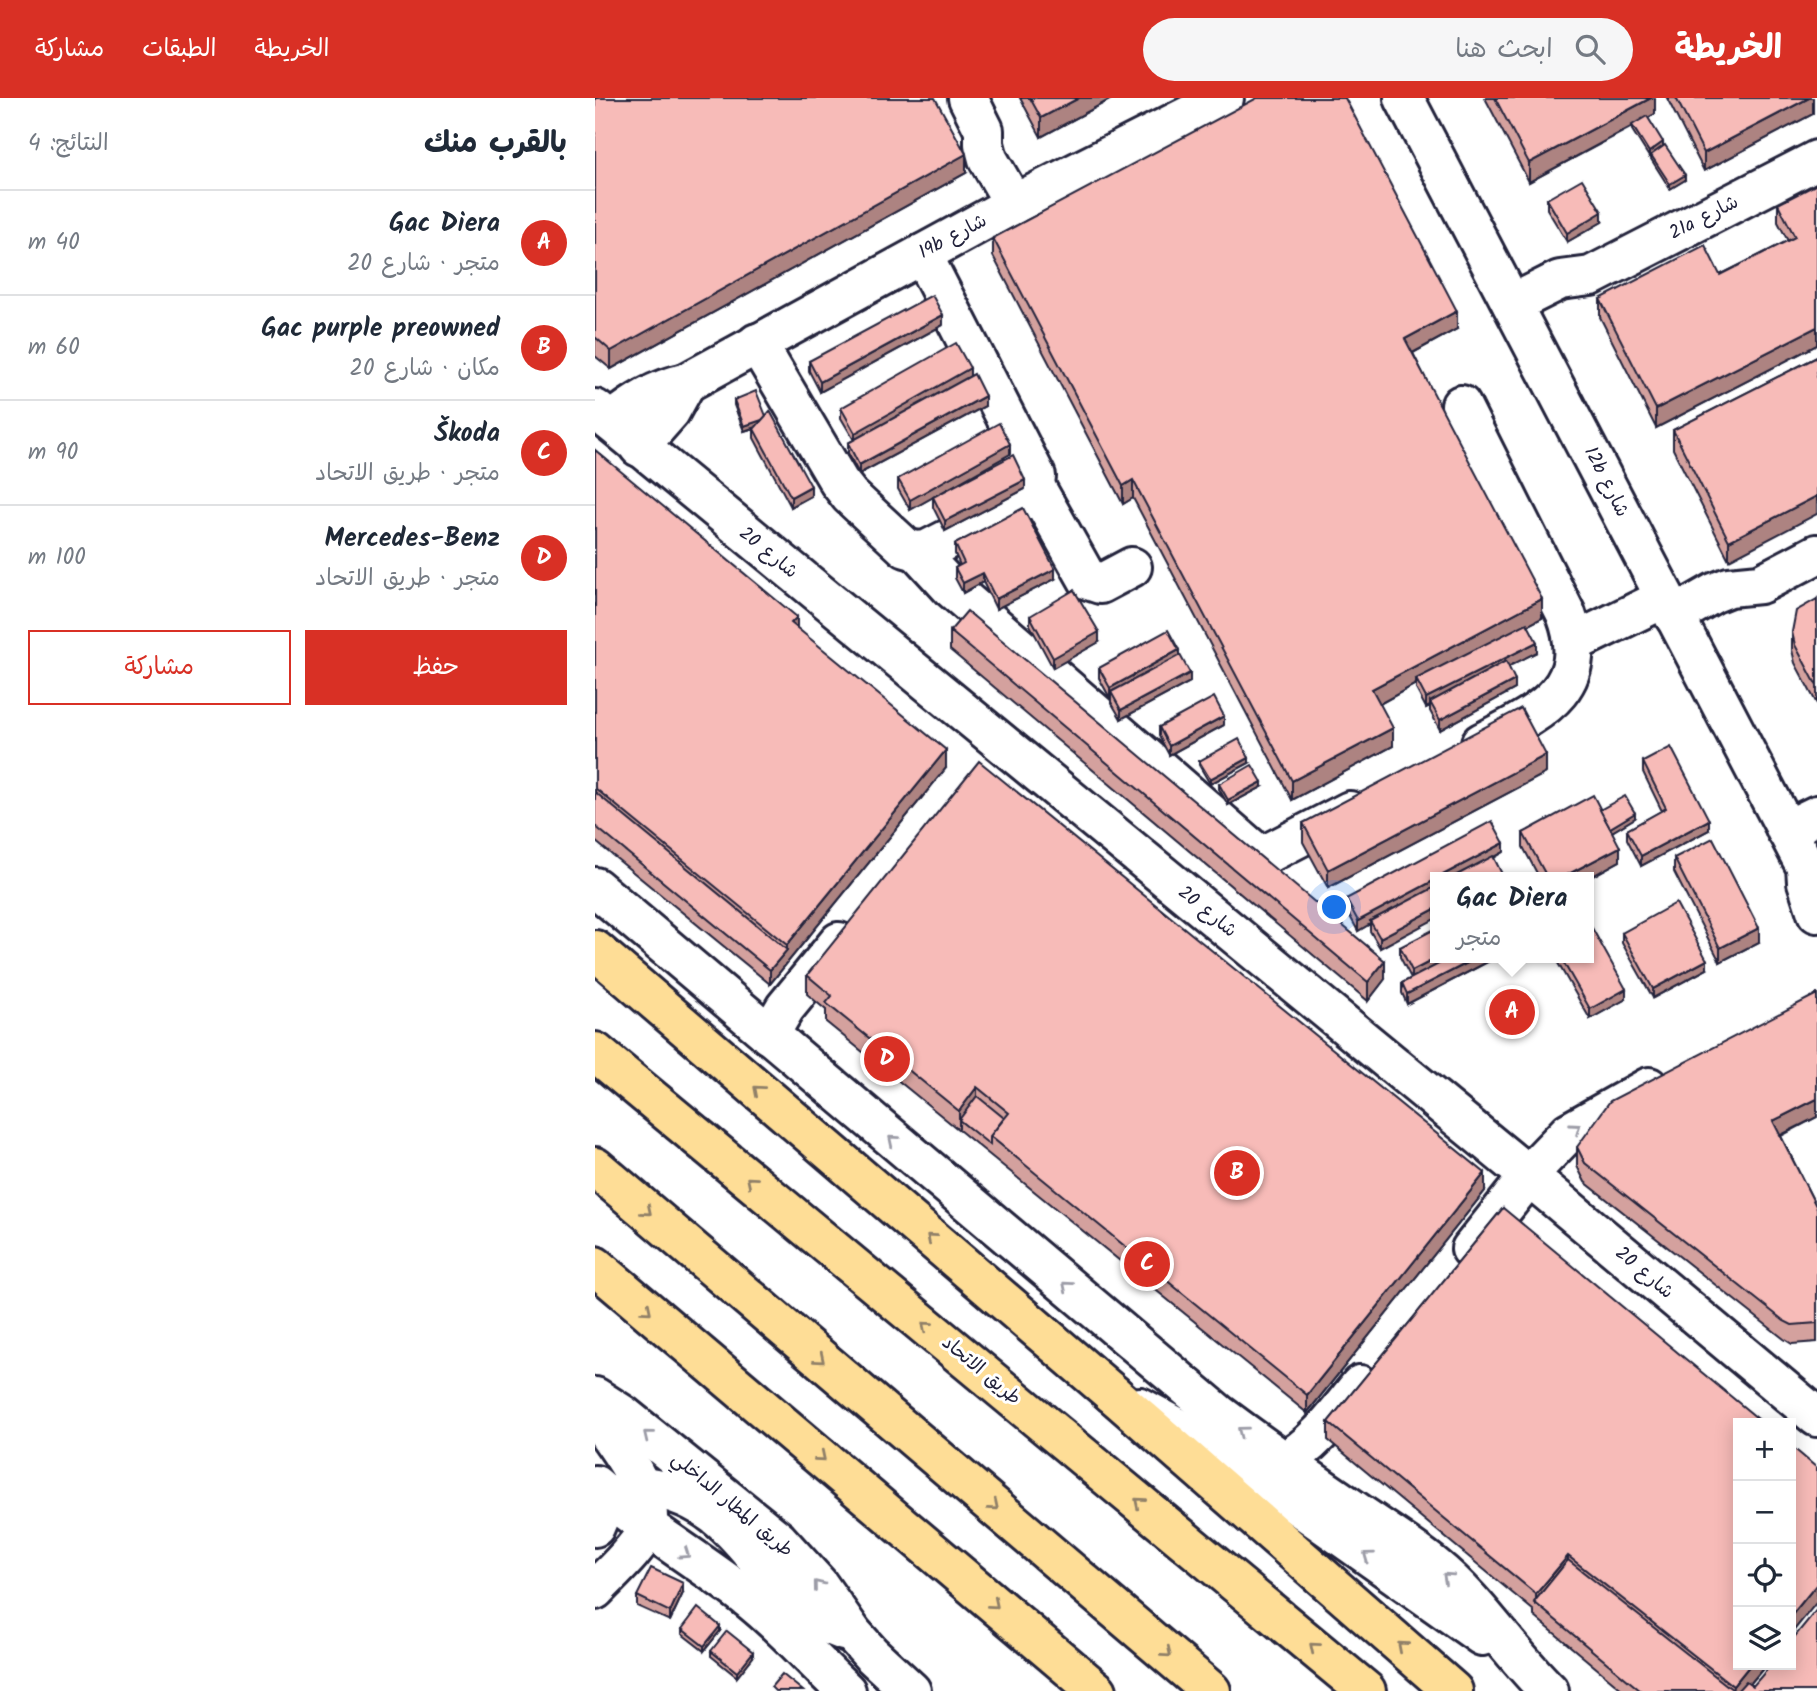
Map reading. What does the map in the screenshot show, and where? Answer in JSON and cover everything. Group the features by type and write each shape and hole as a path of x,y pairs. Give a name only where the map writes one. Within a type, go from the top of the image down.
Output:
{"main road":[{"path":"595,950 1453,1691"},
{"name":"طريق الاتحاد","path":"595,1052 1366,1691"},
{"path":"595,1167 1211,1691"},
{"path":"595,1266 1097,1691"}],"street":[{"name":"19b شارع","path":"603,416 653,393 686,383 1025,198 1224,98"},
{"name":"12b شارع","path":"1404,98 1675,617 1802,822 1812,870 1808,890 1817,913"},
{"path":"976,114 1007,148 1025,198"},
{"name":"21a شارع","path":"1519,315 1571,300 1591,276 1817,160"},
{"path":"757,343 839,482 906,548 917,551 937,546 1022,501 1030,495 1035,486 1036,476 1032,466 922,254"},
{"path":"639,447 670,412 686,383"},
{"path":"1452,758 1523,721 1549,704 1568,676 1574,642 1566,614 1461,405"},
{"name":"شارع 20","path":"603,416 993,755 1530,1177 1815,1411"},
{"path":"1035,486 1089,580 1100,584 1132,567"},
{"path":"917,551 951,588 1261,857 1380,795"},
{"path":"1574,642 1675,617 1740,607 1760,584 1817,555"},
{"path":"595,887 1220,1415 1283,1462 1433,1565 1465,1593 1536,1678"},
{"path":"769,1035 785,1008 863,913"},
{"path":"1451,1274 1541,1161 1569,1132 1683,1069"},
{"path":"1283,1462 1296,1455 1318,1436 1381,1360"},
{"path":"1112,1394 1195,1436 1253,1474 1536,1678"},
{"name":"طريق المطار الداخلي","path":"595,1397 624,1415 778,1540 818,1584 853,1634 891,1675 911,1691"},
{"path":"595,1415 610,1499 746,1597 846,1691"},
{"path":"610,1499 673,1493 705,1506 806,1611 824,1624 853,1634"},
{"path":"595,1590 633,1548 646,1527"}],"building":[{"path":"595,98 935,98 966,154 611,351 595,337"},
{"path":"1030,98 1079,98 1041,118"},
{"path":"1257,98 1345,98 1457,311 1405,339 1542,599 1372,689 1393,728 1292,781 1133,480 1123,486 993,238"},
{"path":"1495,98 1651,98 1529,163"},
{"path":"1676,98 1809,98 1704,153"},
{"path":"1647,116 1663,142 1649,152 1632,125"},
{"path":"1665,145 1685,175 1670,184 1651,155"},
{"path":"1582,179 1602,212 1567,233 1547,199"},
{"path":"1817,184 1817,327 1656,409 1600,299 1705,245 1720,275 1795,237 1778,204"},
{"path":"932,295 943,315 820,382 809,361"},
{"path":"956,343 970,368 855,433 841,408"},
{"path":"1817,357 1817,496 1729,541 1673,430"},
{"path":"974,374 985,396 859,465 848,443"},
{"path":"756,391 766,416 744,426 734,400"},
{"path":"770,411 811,486 791,497 754,429"},
{"path":"999,423 1010,444 910,500 898,479"},
{"path":"595,450 797,617 791,623 946,750 787,945 595,788"},
{"path":"1013,455 1025,480 945,521 933,497"},
{"path":"1023,508 1055,569 996,599 983,573 963,583 955,568 964,563 955,544"},
{"path":"1074,590 1099,632 1053,658 1030,616"},
{"path":"1817,599 1817,686 1795,645 1792,632 1796,611"},
{"path":"967,611 1385,961 1368,982 950,631"},
{"path":"1527,623 1537,642 1426,698 1416,679"},
{"path":"1168,630 1179,650 1110,688 1099,668"},
{"path":"1180,655 1190,673 1121,710 1111,692"},
{"path":"1506,661 1515,680 1440,720 1430,702"},
{"path":"1214,697 1224,716 1169,746 1159,727"},
{"path":"1521,708 1546,755 1328,870 1303,823"},
{"path":"1239,739 1249,758 1210,779 1199,761"},
{"path":"1671,747 1709,820 1641,856 1627,830 1666,808 1643,762"},
{"path":"979,761 1485,1173 1307,1395 990,1136 1009,1113 977,1087 959,1111 826,1003 832,996 807,975"},
{"path":"1252,765 1262,782 1228,800 1219,784"},
{"path":"595,792 787,950 770,970 595,826"},
{"path":"1593,795 1620,847 1572,872 1544,872 1523,833"},
{"path":"1625,796 1635,813 1610,828 1600,810"},
{"path":"1492,821 1504,843 1449,872 1430,872 1430,883 1358,921 1346,899"},
{"path":"1713,838 1759,928 1720,948 1674,858"},
{"path":"1493,856 1501,872 1463,872"},
{"path":"1430,890 1430,912 1380,938 1370,921"},
{"path":"1676,903 1707,960 1653,989 1622,933"},
{"path":"1430,932 1430,962 1412,971 1400,947"},
{"path":"1594,932 1626,989 1590,1009 1564,963 1594,963"},
{"path":"1440,963 1467,963 1407,994 1402,983"},
{"path":"1817,994 1817,1099 1773,1121 1817,1208 1817,1323 1792,1325 1585,1163 1577,1147 1610,1101"},
{"path":"977,1096 1004,1118 990,1136 990,1145 959,1120"},
{"path":"1503,1208 1757,1418 1733,1418 1733,1670 1746,1670 1733,1686 1568,1556 1536,1594 1328,1422"},
{"path":"1796,1450 1817,1468 1817,1584 1796,1610"},
{"path":"1568,1560 1733,1690 1641,1691 1534,1602"},
{"path":"651,1568 683,1583 670,1612 637,1596"},
{"path":"698,1608 720,1626 704,1646 682,1629"},
{"path":"1817,1609 1817,1691 1737,1691 1746,1681 1753,1686 1767,1670 1796,1670 1796,1635"},
{"path":"727,1631 753,1652 737,1672 711,1651"},
{"path":"782,1674 803,1691 775,1691 771,1687"}],"place":[{"name":"Gac Diera","path":"1512,1012"},
{"name":"Mercedes-Benz","path":"887,1059"},
{"name":"Gac purple preowned","path":"1237,1173"},
{"name":"Škoda","path":"1147,1264"}]}
